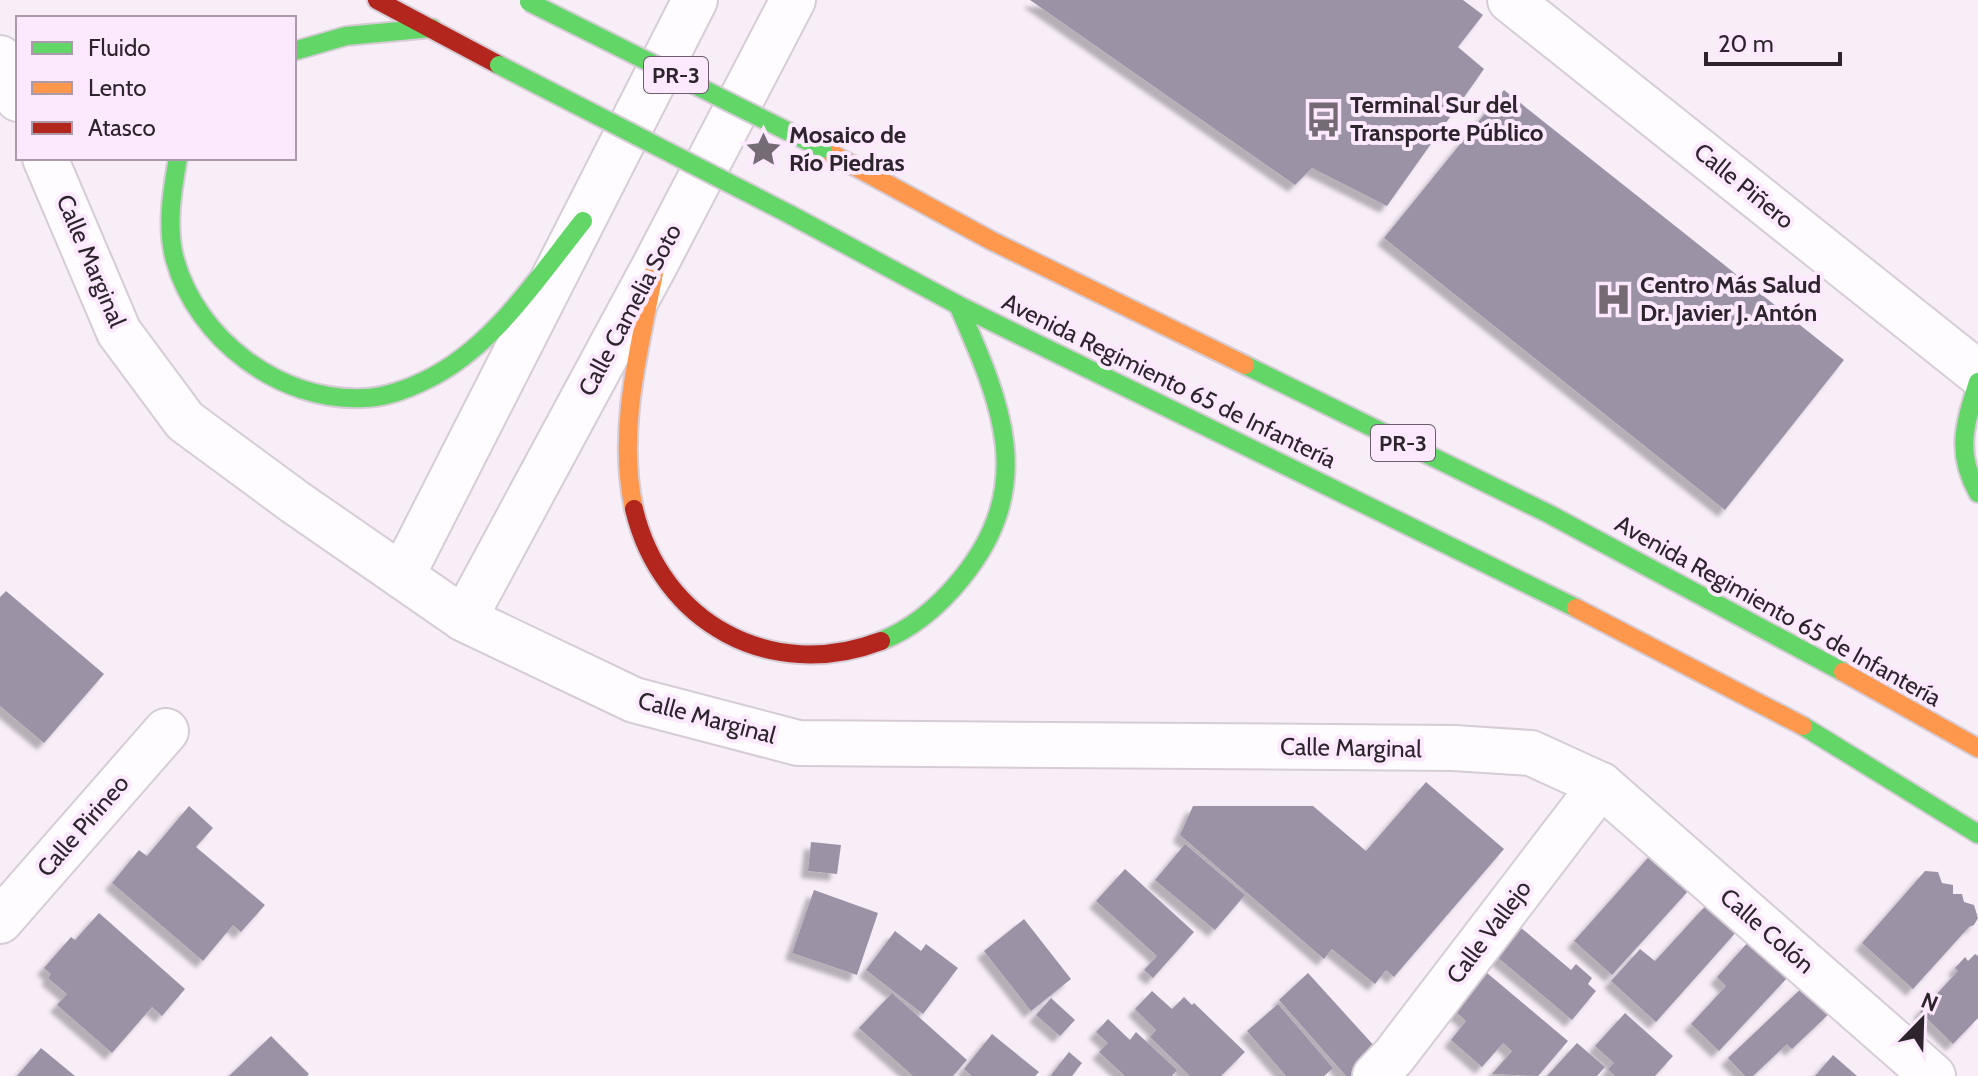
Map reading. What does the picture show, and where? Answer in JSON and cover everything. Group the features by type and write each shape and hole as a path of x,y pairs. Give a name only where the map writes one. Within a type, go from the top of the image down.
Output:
{"highway":[{"name":"Avenida Regimiento 65 de Infantería","path":"377,0 958,305 1493,565 1790,718 1978,834"},
{"name":"Avenida Regimiento 65 de Infantería","path":"527,1 823,149 992,241 1549,514 1875,689 1978,748"},
{"path":"296,50 346,36 432,28"},
{"path":"178,160 172,203 175,259 195,309 244,358 296,388 335,395 367,398 391,391 429,379 462,356 500,322 583,221"},
{"path":"656,263 634,377 629,451 632,495 639,532 649,559 673,592 698,615 750,644 780,654 811,655 874,645 904,631 934,611 989,539 1005,485 1007,463 989,376 958,305"},
{"path":"1978,382 1962,437 1969,479 1978,493"}],"street":[{"path":"402,576 695,0"},
{"name":"Calle Camelia Soto","path":"464,619 656,263 793,0"},
{"name":"Calle Piñero","path":"1510,0 1978,373"},
{"path":"0,58 16,94"},
{"path":"0,128 16,109"},
{"name":"Calle Marginal","path":"46,160 119,332 185,421 464,619 634,700 798,743 1454,748 1531,753 1601,785"},
{"name":"Calle Pirineo","path":"0,921 166,731"},
{"name":"Calle Vallejo","path":"1395,1069 1601,785"},
{"name":"Calle Colón","path":"1601,785 1933,1076"}],"building":[{"name":"Terminal Sur del Transporte Público","path":"1030,0 1463,0 1483,15 1458,47 1484,69 1387,206 1312,168 1295,185"},
{"name":"Centro Más Salud Dr. Javier J. Antón","path":"1504,90 1844,360 1725,510 1384,238"},
{"path":"6,591 104,674 44,743 0,706 0,597"},
{"path":"1426,782 1504,849 1394,977 1386,970 1375,984 1332,949 1324,959 1180,835 1193,806 1313,806 1366,851"},
{"path":"189,806 213,828 196,847 265,905 241,932 233,925 203,961 112,883 139,850 147,856"},
{"path":"811,842 841,845 837,874 808,871"},
{"path":"1185,844 1245,895 1215,930 1155,880"},
{"path":"1655,850 1691,888 1612,975 1574,941"},
{"path":"1125,869 1194,932 1153,978 1144,970 1157,956 1096,901"},
{"path":"1925,871 1938,872 1942,883 1953,885 1953,894 1962,894 1964,902 1974,905 1978,918 1913,989 1862,943"},
{"path":"814,890 878,913 857,975 792,953"},
{"path":"1708,903 1738,930 1656,1022 1611,981 1640,949 1655,961"},
{"path":"99,913 185,989 162,1016 152,1007 112,1053 57,1005 67,994 48,978 51,974 44,968 71,937 75,940"},
{"path":"1024,919 1071,979 1031,1011 984,951"},
{"path":"1520,927 1571,970 1576,964 1592,978 1588,984 1596,991 1572,1020 1496,956"},
{"path":"895,931 921,951 926,944 958,968 923,1014 866,970"},
{"path":"1749,941 1788,977 1719,1051 1691,1024 1726,986 1717,977"},
{"path":"1975,954 1978,956 1978,1018 1953,1044 1920,1012 1958,971 1955,968 1965,957 1968,961"},
{"path":"1474,962 1568,1041 1538,1076 1492,1074 1512,1051 1503,1043 1482,1067 1451,1040 1466,1021 1447,1004"},
{"path":"1308,973 1377,1049 1353,1076 1346,1076 1279,1000"},
{"path":"1806,984 1832,1011 1792,1049 1787,1044 1753,1076 1745,1076 1728,1058"},
{"path":"1152,991 1172,1009 1184,997 1192,1005 1194,1003 1245,1052 1221,1076 1190,1076 1150,1037 1156,1030 1135,1009"},
{"path":"892,993 967,1060 953,1076 913,1076 859,1028"},
{"path":"1051,998 1075,1020 1060,1036 1036,1015"},
{"path":"1278,1004 1333,1068 1324,1076 1286,1076 1247,1031"},
{"path":"1625,1013 1673,1056 1655,1076 1615,1076 1608,1069 1614,1063 1595,1046"},
{"path":"1108,1019 1130,1040 1136,1032 1177,1070 1172,1076 1125,1076 1099,1052 1108,1043 1096,1032"},
{"path":"992,1034 1039,1072 1035,1076 972,1076 964,1069"},
{"path":"271,1036 309,1074 307,1076 229,1076"},
{"path":"1577,1043 1605,1067 1597,1076 1547,1076"},
{"path":"41,1048 75,1076 17,1076"},
{"path":"1069,1052 1082,1063 1072,1076 1052,1076 1051,1075"},
{"path":"1833,1055 1857,1076 1815,1076"}],"traffic: fast":[{"path":"529,2 823,149"},
{"path":"296,50 346,36 432,28"},
{"path":"499,65 789,214"},
{"path":"178,160 171,209 172,248 186,289 202,315 222,339 246,360 273,377 302,389 332,396 371,398 387,395 419,383 450,366 472,350 513,310 583,221"},
{"path":"789,214 958,305 1576,608"},
{"path":"881,641 915,623 953,589 985,544 999,510 1005,477 1004,444 998,410 958,305"},
{"path":"1245,365 1549,514 1843,672"},
{"path":"1978,382 1964,438 1966,464 1978,493"},
{"path":"1803,726 1978,834"}],"traffic: slow":[{"path":"823,149 992,241 1245,365"},
{"path":"634,509 629,479 629,417 656,263"},
{"path":"1576,608 1803,726"},
{"path":"1843,672 1978,748"}],"traffic: jam":[{"path":"377,0 499,65"},
{"path":"634,509 648,549 669,584 695,612 726,634 762,648 800,654 840,652 881,641"}],"place":[{"name":"Terminal Sur del Transporte Público","path":"1324,119"},
{"name":"Mosaico de Río Piedras","path":"763,149"},
{"name":"Centro Más Salud Dr. Javier J. Antón","path":"1614,299"}]}
